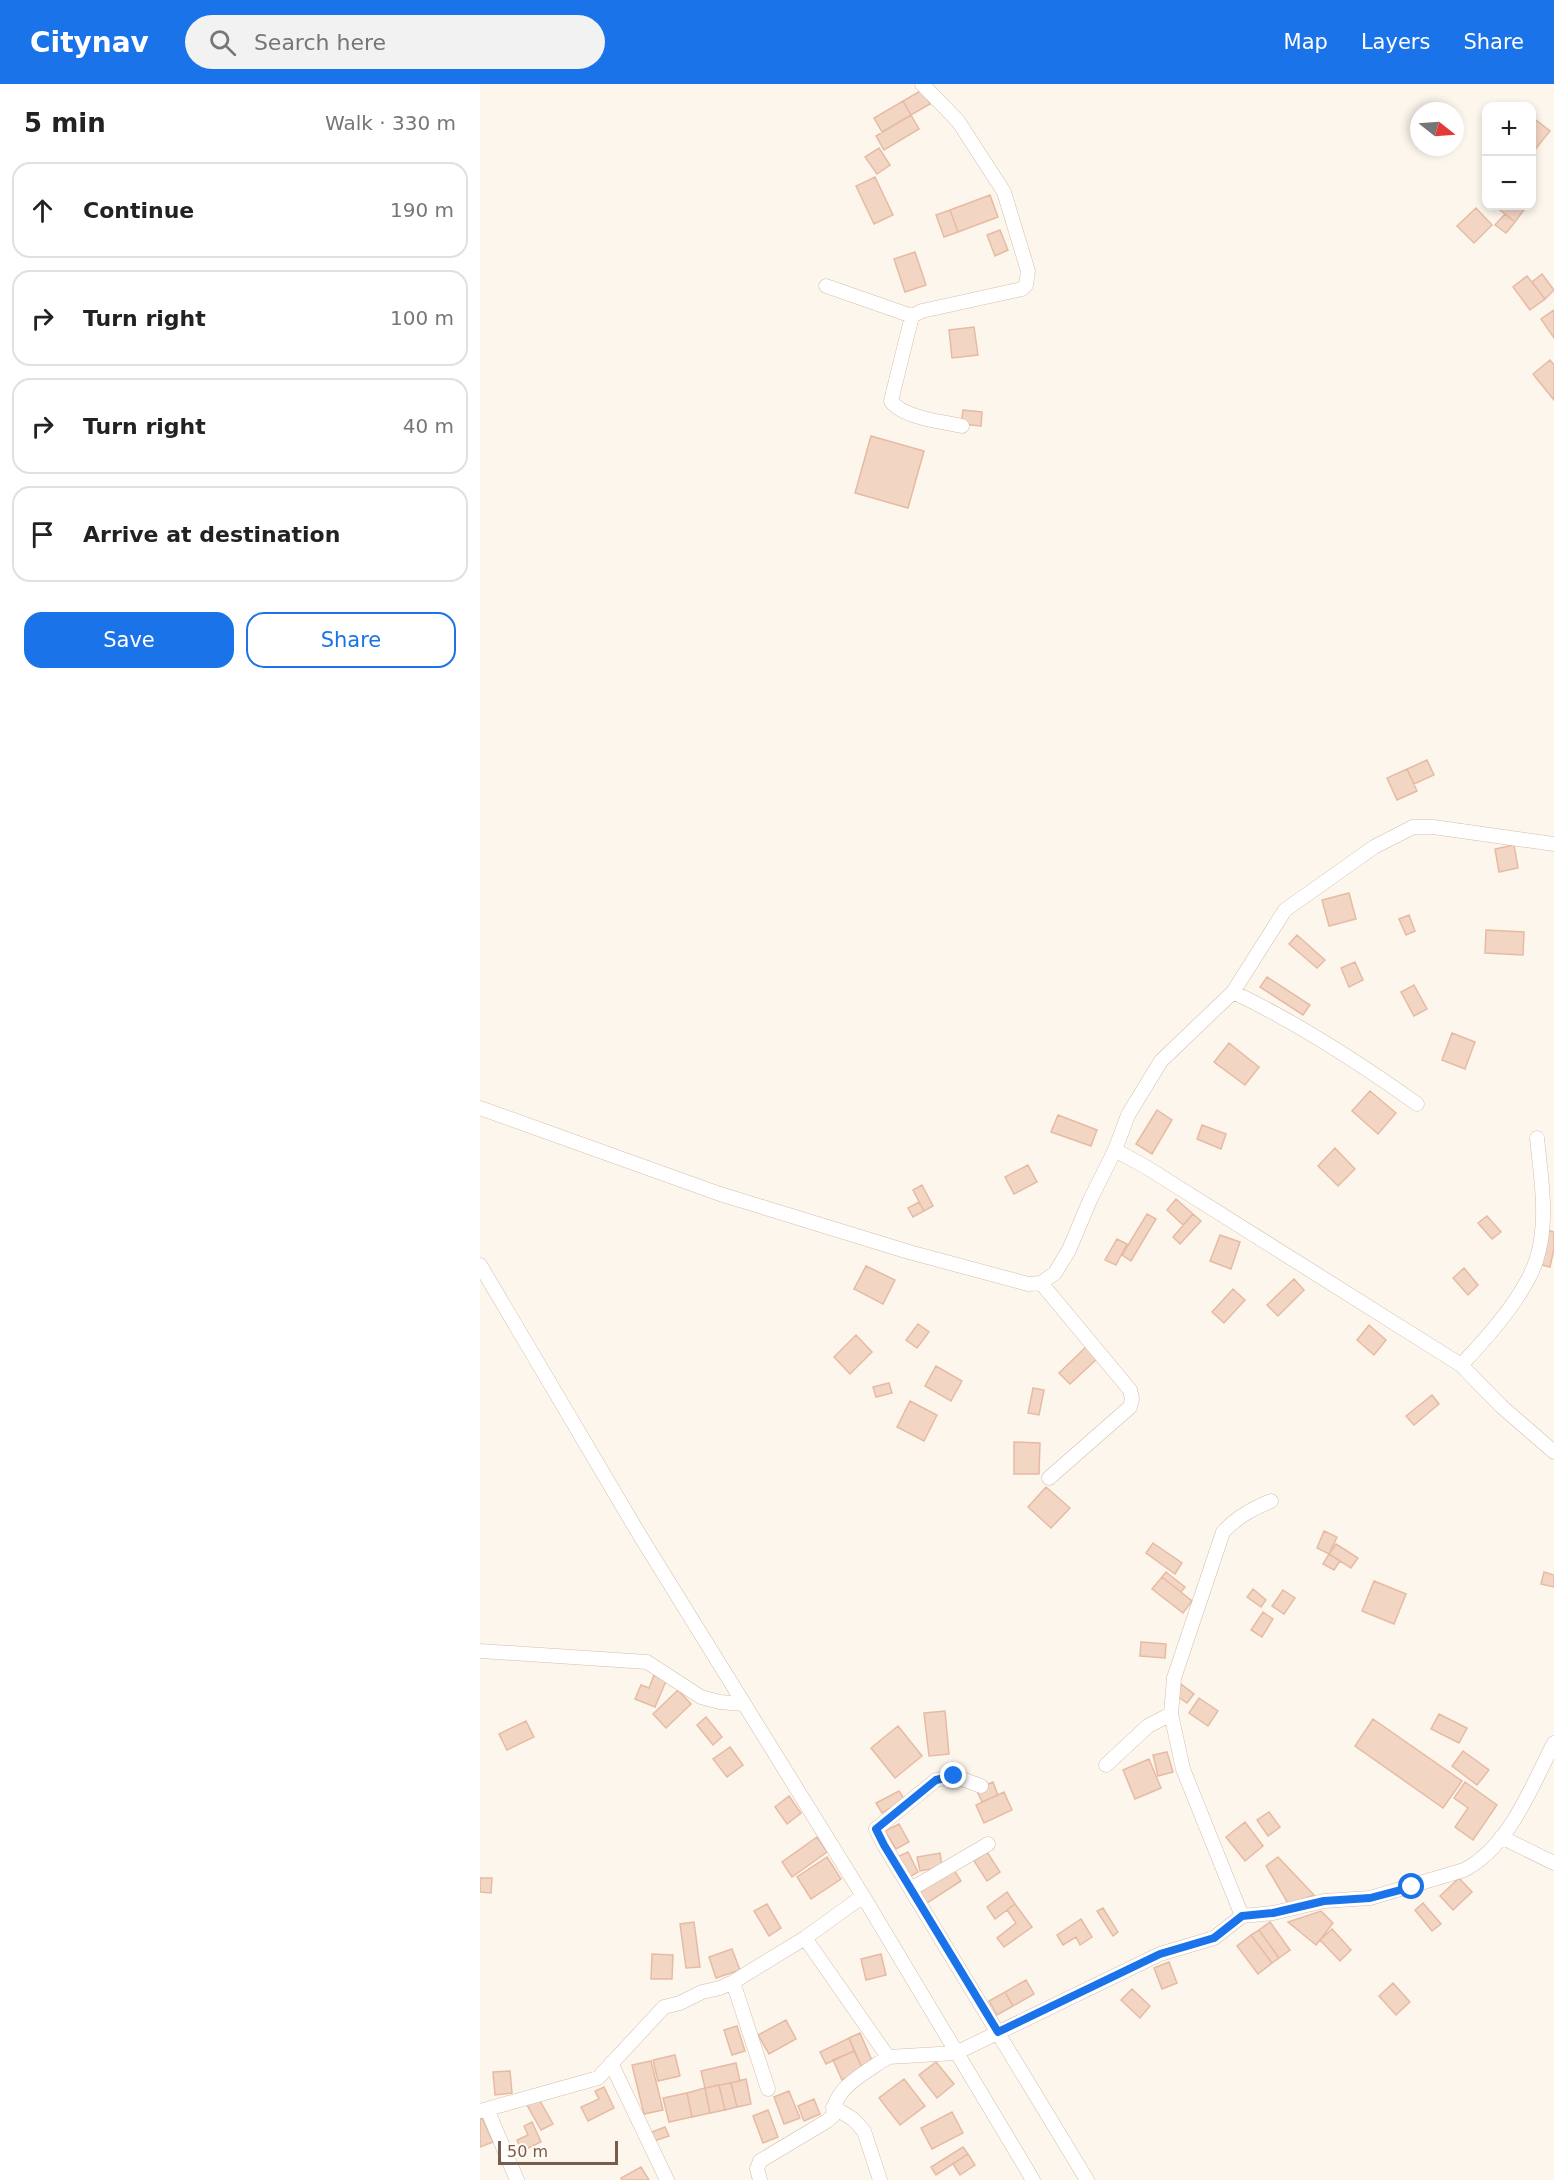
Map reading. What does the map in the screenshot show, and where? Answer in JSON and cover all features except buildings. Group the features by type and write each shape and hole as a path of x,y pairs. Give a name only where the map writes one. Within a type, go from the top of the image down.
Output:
{"street":[{"path":"826,286 912,316 922,311 1022,289 1026,285 1028,271 1004,192 958,121 922,84"},
{"path":"912,316 891,401 895,408 904,412 962,426"},
{"path":"480,1108 720,1194 920,1255 1028,1284 1041,1283 1055,1274 1069,1250 1089,1200 1115,1150 1128,1115 1161,1061 1233,992 1285,910 1374,847 1413,827 1433,827 1554,844"},
{"path":"1233,992 1281,1016 1370,1070 1417,1104"},
{"path":"1461,1365 1517,1298 1536,1262 1543,1198 1537,1138"},
{"path":"1115,1150 1146,1167 1461,1365 1501,1406 1554,1452"},
{"path":"480,1265 639,1534 743,1704 961,2050 1033,2180"},
{"path":"1041,1283 1130,1390 1132,1399 1130,1407 1049,1478"},
{"path":"1242,1916 1183,1769 1171,1714 1174,1677 1223,1532 1242,1514 1270,1500"},
{"path":"480,1651 647,1662 701,1696 743,1704"},
{"path":"1106,1765 1148,1726 1171,1714"},
{"path":"760,2180 757,2169 760,2161 827,2121 832,2116 832,2107 843,2089 888,2057 961,2050 1160,1954 1214,1938 1242,1916 1273,1913 1324,1901 1370,1898 1412,1887 1476,1864 1501,1837 1525,1800 1554,1743"},
{"path":"981,1786 954,1776 936,1780 876,1829 1087,2180"},
{"path":"1501,1837 1554,1863"},
{"path":"911,1889 988,1844"},
{"path":"517,2180 483,2110 598,2078 664,2007 681,2003 702,1992 733,1982 805,1938 863,1896"},
{"path":"805,1938 888,2057"},
{"path":"733,1982 768,2089"},
{"path":"611,2063 667,2180"},
{"path":"832,2107 853,2119 864,2131 880,2180"}],"route":[{"path":"954,1776 936,1780 876,1829 998,2032 1160,1954 1214,1938 1242,1916 1273,1913 1324,1901 1370,1898 1412,1887"}]}
